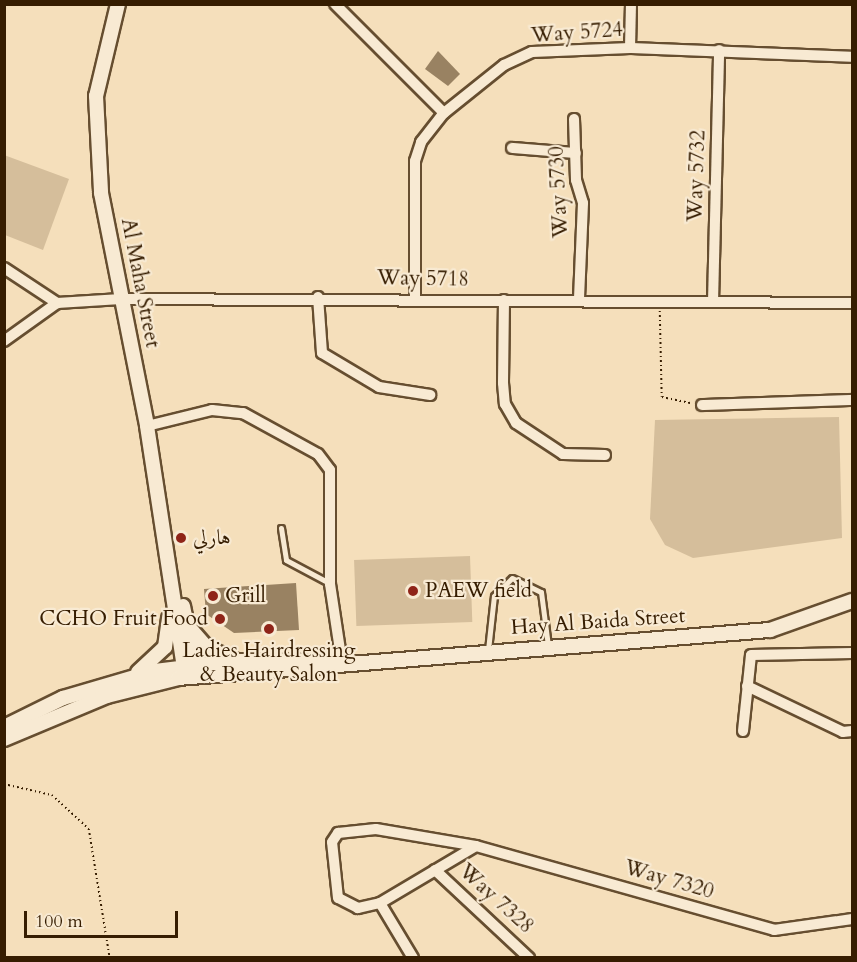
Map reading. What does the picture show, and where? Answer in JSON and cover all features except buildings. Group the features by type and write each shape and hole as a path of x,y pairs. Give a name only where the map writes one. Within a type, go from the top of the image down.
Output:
{"main road":[{"name":"Al Maha Street","path":"118,4 105,45 95,128 100,193 147,426 172,570 175,608 188,671"},
{"name":"Al Maha Street","path":"172,570 187,625 188,671"},
{"name":"Hay Al Baida Street","path":"342,663 770,630 850,606"},
{"path":"134,675 165,647 175,608"},
{"path":"187,625 207,648 236,661"},
{"path":"4,739 106,696 188,671 236,661 342,663"},
{"path":"4,727 51,702 134,675 342,663"}],"street":[{"path":"335,4 444,113"},
{"path":"630,48 631,4"},
{"name":"Way 5724","path":"415,298 415,161 421,142 444,113 504,65 532,52 630,48 852,57"},
{"name":"Way 5732","path":"713,302 719,50"},
{"name":"Way 5730","path":"574,119 583,203 579,300"},
{"path":"512,148 576,153"},
{"path":"4,268 57,303 4,341"},
{"name":"Way 5718","path":"57,303 121,299 318,297 852,303"},
{"path":"318,297 322,353 379,387 430,395"},
{"path":"504,300 503,384 505,404 516,423 563,454 605,454"},
{"path":"702,405 852,400"},
{"path":"147,426 212,410 243,413 318,454 330,470 330,584 342,663"},
{"path":"743,731 751,655 852,653"},
{"path":"747,686 843,732 852,731"},
{"name":"Way 7320","path":"476,846 380,903 358,908 338,898 329,853 338,833 406,831 476,846 774,930 852,919"},
{"name":"Way 7328","path":"435,870 529,957"},
{"path":"380,903 413,957"}],"lane":[{"path":"281,528 286,561 330,584"},
{"path":"488,650 494,596 512,578 541,592 548,646"}],"path":[{"path":"660,302 662,397 702,405"},
{"path":"4,784 52,795 89,829 110,957"}],"shaded area":[{"path":"4,155 69,179 43,250 5,235"},
{"path":"839,417 842,538 693,558 665,545 650,519 655,420"},
{"name":"PAEW field","path":"470,556 472,622 356,626 354,560"}],"place":[{"name":"هارلي","path":"181,538"},
{"name":"PAEW field","path":"413,591"},
{"name":"Grill","path":"213,596"},
{"name":"CCHO Fruit Food","path":"220,619"},
{"name":"Ladies Hairdressing & Beauty Salon","path":"269,629"}]}
